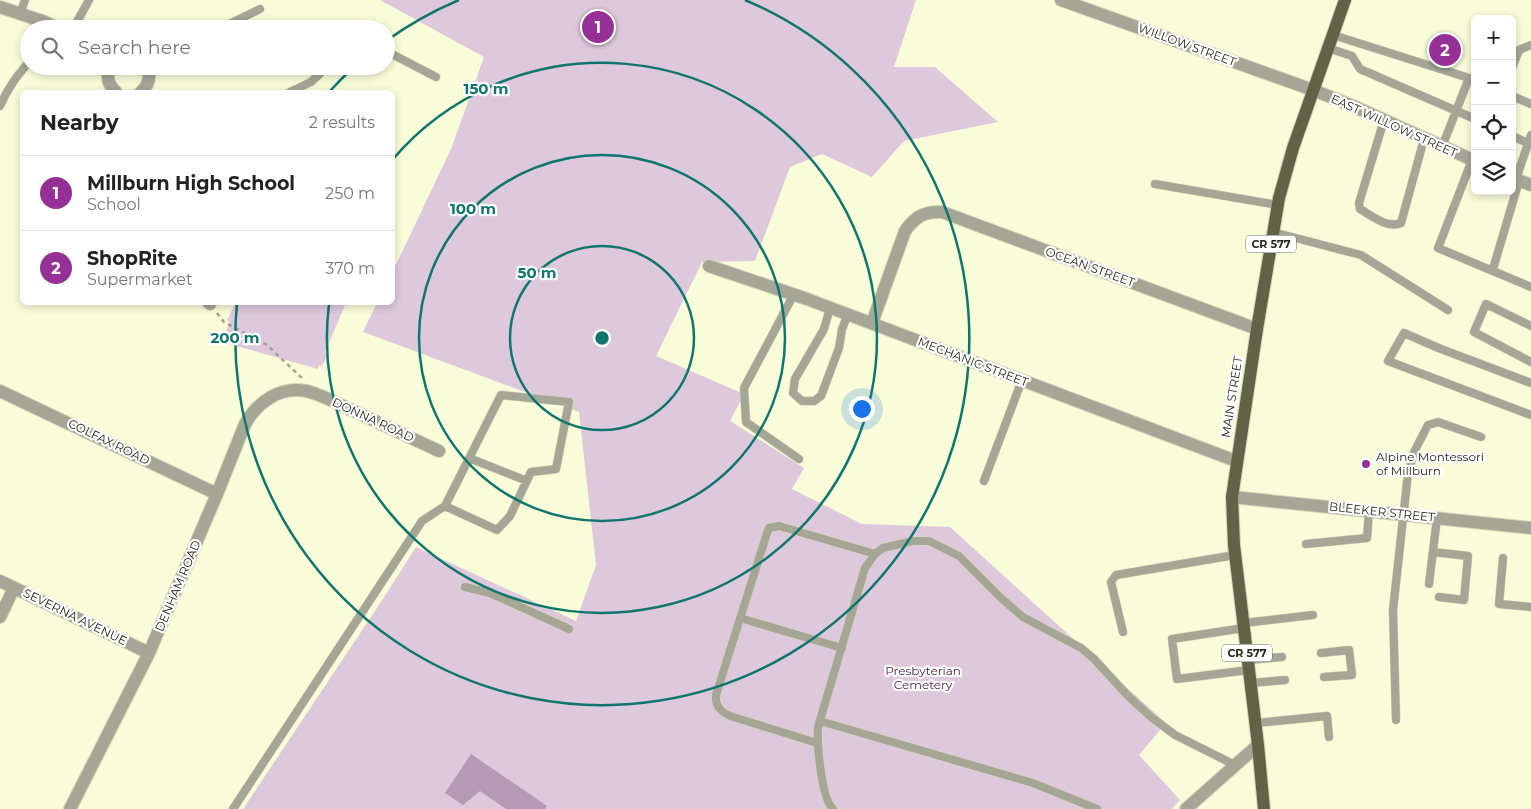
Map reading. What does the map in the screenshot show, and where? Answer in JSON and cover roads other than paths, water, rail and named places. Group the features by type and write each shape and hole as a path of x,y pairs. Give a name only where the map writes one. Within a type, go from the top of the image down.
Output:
{"main road":[{"name":"MAIN STREET","path":"1264,809 1256,724 1235,555 1232,497 1278,204 1293,148 1345,0"}],"street":[{"name":"WILLOW STREET","path":"1061,0 1313,90"},
{"path":"0,7 36,20"},
{"path":"108,75 108,82 114,90"},
{"path":"143,90 148,83 148,75"},
{"name":"EAST WILLOW STREET","path":"1313,90 1471,160"},
{"name":"OCEAN STREET","path":"872,323 905,231 913,220 923,213 932,211 942,212 1257,329"},
{"name":"MECHANIC STREET","path":"709,266 848,314 1236,462"},
{"name":"DENHAM ROAD","path":"70,809 149,653 217,494 244,424 250,414 268,398 291,390 305,391"},
{"name":"COLFAX ROAD","path":"0,391 217,494"},
{"name":"DONNA ROAD","path":"305,391 324,397 439,451"},
{"name":"BLEEKER STREET","path":"1232,497 1531,528"},
{"name":"SEVERNA AVENUE","path":"0,581 149,653"},
{"path":"0,617 14,588"},
{"path":"1186,809 1258,745"}],"lane":[{"path":"20,14 25,0"},
{"path":"78,20 89,0"},
{"path":"237,20 260,8"},
{"path":"1332,35 1471,79"},
{"path":"1515,60 1519,50 1531,45"},
{"path":"1328,48 1352,56 1360,69 1471,117"},
{"path":"395,56 436,77"},
{"path":"0,106 4,96 20,72"},
{"path":"294,90 312,82 319,75"},
{"path":"1442,147 1456,111 1471,81"},
{"path":"1516,98 1531,104"},
{"path":"1384,120 1359,203 1360,209 1388,225 1395,226 1401,223 1424,139"},
{"path":"1493,269 1520,181 1530,139 1516,137"},
{"path":"1471,168 1438,248 1493,269 1531,287"},
{"path":"1156,184 1278,204"},
{"path":"1273,232 1361,255 1448,310"},
{"path":"794,294 744,388 746,422 799,459"},
{"path":"1531,326 1486,304 1474,332 1531,362"},
{"path":"830,308 824,329 795,378 793,393 802,401 814,401 821,396 839,348 842,329 848,314"},
{"path":"1531,383 1404,333 1388,361 1531,415"},
{"path":"984,481 1022,380"},
{"path":"233,809 422,521 444,506 501,395 569,402 556,469 531,472 510,516 497,530 444,506"},
{"path":"1396,720 1393,610 1408,474 1414,452 1428,425 1438,422 1481,437"},
{"path":"469,458 527,481"},
{"path":"1306,544 1367,538 1369,511"},
{"path":"1429,584 1437,518"},
{"path":"817,743 730,716 718,708 716,695 767,532 774,526 875,554"},
{"path":"833,809 830,806 824,786 817,743 820,721 865,568 875,554 883,548 912,541 930,541 959,556 1023,617 1081,648 1094,659 1122,691 1151,717 1175,735 1235,766"},
{"path":"1433,552 1468,556 1464,600 1440,597"},
{"path":"1123,632 1111,582 1116,575 1235,555"},
{"path":"1503,558 1499,604 1531,607"},
{"path":"465,587 490,594 569,628"},
{"path":"1282,657 1177,679 1172,639 1244,625 1313,615"},
{"path":"740,618 842,648"},
{"path":"1321,653 1349,650 1352,675 1324,677"},
{"path":"1251,683 1285,680"},
{"path":"1256,724 1327,716 1329,737"},
{"path":"820,721 1032,783 1097,809"}],"place":[{"name":"Millburn High School","path":"598,27"},
{"name":"ShopRite","path":"1445,50"},
{"name":"Alpine Montessori of Millburn","path":"1366,464"}],"park label":[{"name":"Presbyterian Cemetery","path":"923,678"}]}
